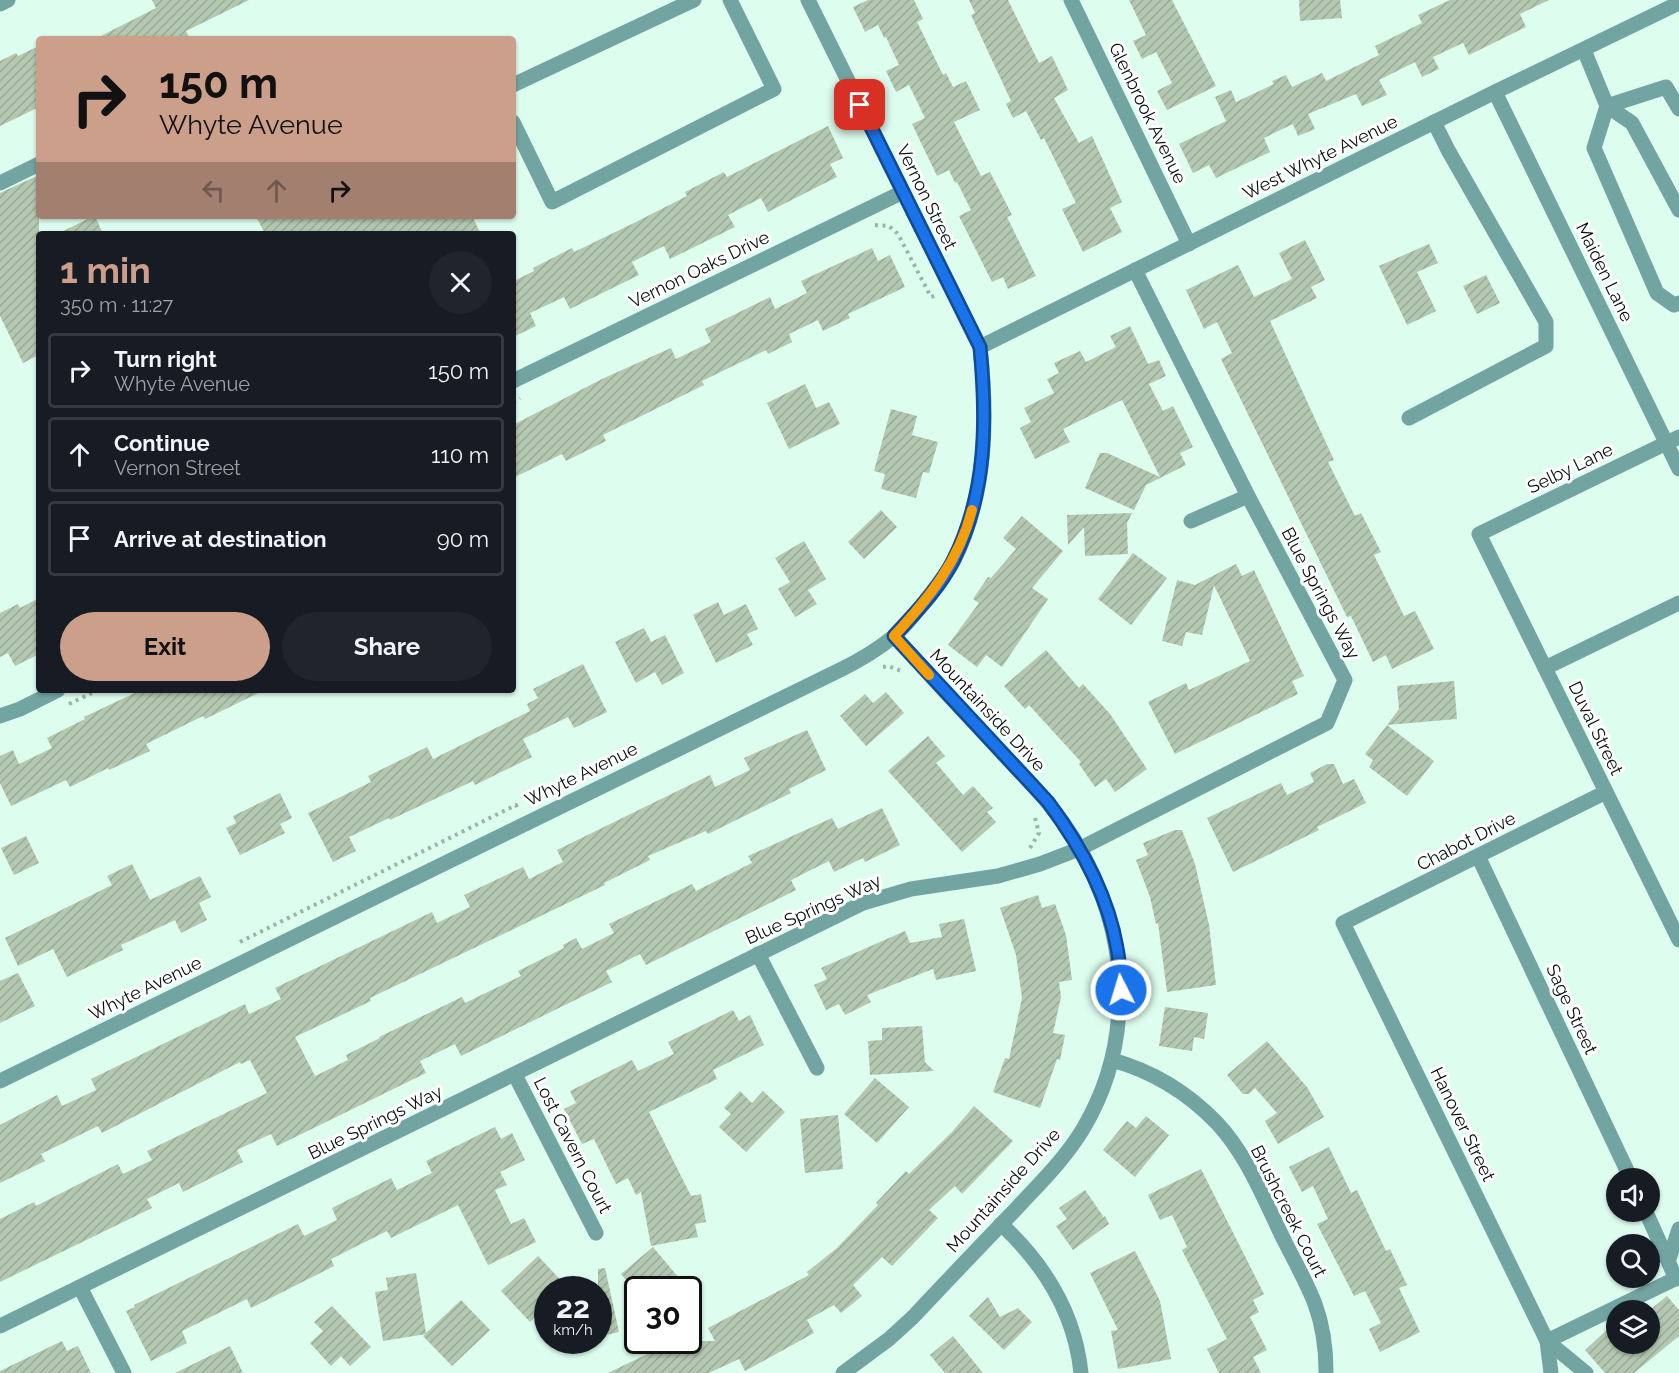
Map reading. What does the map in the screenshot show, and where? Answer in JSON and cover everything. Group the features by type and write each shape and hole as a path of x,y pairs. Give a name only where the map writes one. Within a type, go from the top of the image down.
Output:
{"street":[{"path":"0,4 8,0"},
{"path":"516,83 694,0"},
{"path":"516,128 552,202 774,89 730,0"},
{"name":"Vernon Street","path":"808,0 980,347"},
{"name":"Glenbrook Avenue","path":"1071,0 1188,244"},
{"name":"West Whyte Avenue","path":"980,347 1679,3"},
{"path":"1584,50 1607,106 1632,123 1679,210"},
{"path":"1607,106 1665,87 1679,109"},
{"name":"Maiden Lane","path":"1495,92 1673,440 1679,469"},
{"path":"1607,106 1594,148 1657,293 1674,305 1679,303"},
{"path":"1409,418 1546,346 1546,322 1434,122"},
{"path":"0,183 36,165"},
{"name":"Vernon Oaks Drive","path":"516,380 903,192"},
{"name":"Blue Springs Way","path":"0,1326 863,903 932,885 998,876 1040,864 1079,849 1327,723 1345,680 1248,496 1135,270"},
{"name":"Whyte Avenue","path":"0,1081 870,654 894,636 921,606 952,562 970,518 980,478 984,437 984,386 980,347"},
{"name":"Selby Lane","path":"1479,534 1673,440"},
{"path":"1191,521 1248,496"},
{"name":"Duval Street","path":"1479,534 1679,940"},
{"path":"1545,668 1679,603"},
{"name":"Mountainside Drive","path":"843,1373 889,1339 912,1318 1058,1164 1082,1130 1095,1106 1112,1059 1118,1031 1121,990 1117,948 1107,908 1079,849 1048,802 894,636"},
{"path":"0,716 52,693"},
{"name":"Chabot Drive","path":"1344,923 1606,792"},
{"name":"Sage Street","path":"1478,856 1626,1168"},
{"name":"Hanover Street","path":"1344,923 1547,1341"},
{"path":"758,954 817,1068"},
{"name":"Brushcreek Court","path":"1112,1059 1143,1070 1170,1085 1195,1103 1218,1124 1245,1162 1314,1302 1322,1329 1326,1371"},
{"name":"Lost Cavern Court","path":"515,1075 596,1233"},
{"path":"1547,1341 1677,1278 1651,1222"},
{"path":"1001,1224 1022,1244 1051,1282 1071,1325 1081,1373"},
{"path":"1669,1259 1679,1229"},
{"path":"81,1287 124,1373"},
{"path":"1547,1341 1551,1373"},
{"path":"1547,1341 1586,1373"}],"path":[{"path":"873,224 889,226 898,234 931,297 951,289"},
{"path":"516,400 524,396"},
{"path":"879,669 888,666 904,672 912,680"},
{"path":"1026,851 1033,847 1040,832 1034,813 1027,805"}],"building":[{"path":"152,0 249,0 186,31 188,36 101,36 156,8"},
{"path":"868,0 914,0 923,19 917,22 943,75 946,73 953,87 966,81 980,110 954,122 981,176 990,172 1012,215 1007,217 1036,276 1008,289 1003,277 992,282 959,216 971,210 957,182 955,183 949,170 937,176 912,124 925,118 909,85 896,92 886,71 899,65 886,37 884,38 878,25 865,32 853,7"},
{"path":"969,0 1008,0 1039,63 1052,56 1068,90 1054,98 1079,143 1092,136 1122,202 1110,208 1122,232 1083,252 1062,209 1076,203 1044,138 1041,140 1026,111 1013,118 1006,104 1011,101 971,15 975,13"},
{"path":"1129,0 1172,0 1216,86 1167,110 1157,91 1172,83 1156,52 1142,59 1133,41 1146,35"},
{"path":"1299,0 1340,0 1342,18 1300,21"},
{"path":"1450,0 1549,0 1520,14 1526,27 1469,55 1463,43 1433,57 1439,69 1422,77 1415,62 1379,80 1387,95 1362,106 1356,94 1308,114 1315,129 1298,136 1293,124 1264,138 1270,152 1216,178 1209,165 1193,173 1179,144 1226,121 1215,97 1231,90 1236,102 1274,84 1272,81 1286,75 1292,87 1322,73 1326,81 1379,55 1375,46 1422,23 1418,15"},
{"path":"36,47 36,108 0,126 0,61 16,53 18,56"},
{"path":"828,126 843,158 830,164 837,177 768,212 761,198 728,215 735,227 670,259 664,246 632,262 639,275 570,309 564,297 530,313 536,326 516,336 516,280 534,271 533,268 572,248 574,252 687,196 685,192 724,172 727,177"},
{"path":"36,176 36,219 39,219 39,231 36,231 36,356 23,363 0,316 0,193"},
{"path":"88,219 96,219 102,231 63,231"},
{"path":"258,219 474,219 480,231 264,231"},
{"path":"1305,240 1325,280 1311,287 1317,298 1270,321 1334,460 1328,462 1355,516 1361,513 1381,552 1374,555 1404,616 1415,611 1434,649 1392,669 1386,655 1373,662 1351,616 1347,617 1221,359 1232,353 1217,322 1204,329 1186,290 1238,265 1254,297 1292,279 1279,253"},
{"path":"1429,244 1438,263 1417,272 1436,311 1407,325 1379,266"},
{"path":"872,248 878,261 890,255 905,287 848,314 850,318 823,331 818,320 789,334 792,342 768,354 766,350 702,381 704,385 603,435 606,441 566,461 562,454 516,477 516,423 604,378 671,348 676,359 711,342 705,329 770,297 775,309 807,293 801,281"},
{"path":"1486,275 1500,303 1477,314 1463,286"},
{"path":"1130,326 1148,364 1159,360 1166,376 1149,384 1163,411 1173,406 1193,447 1180,453 1186,465 1146,485 1134,510 1085,488 1100,453 1107,453 1160,477 1122,400 1063,429 1070,442 1035,459 1020,428 1031,422 1024,408 1054,393 1047,379 1059,373 1054,363 1080,351 1086,362 1116,347 1110,336"},
{"path":"805,384 816,408 829,402 840,424 789,449 767,403"},
{"path":"891,409 917,416 912,435 938,442 929,473 923,472 916,498 881,489 885,474 874,471"},
{"path":"881,510 897,527 864,559 848,542"},
{"path":"1132,513 1127,523 1128,554 1085,556 1084,527 1068,545 1067,515"},
{"path":"1022,516 1063,551 1032,588 1048,599 1002,667 986,655 977,667 948,645 979,603 973,599 988,577 991,578 1016,549 1003,538"},
{"path":"804,541 826,579 808,590 817,604 795,617 778,589 790,582 775,558"},
{"path":"1133,553 1167,578 1131,625 1098,599"},
{"path":"1236,564 1242,576 1254,570 1304,676 1292,681 1298,694 1175,754 1148,702 1186,683 1189,690 1250,661 1214,585 1202,635 1186,632 1182,646 1162,641 1177,580 1195,585"},
{"path":"36,600 36,656 15,666 8,653 0,657 0,613 18,604 20,608"},
{"path":"718,602 724,615 746,604 758,629 747,634 753,645 716,663 693,615"},
{"path":"644,628 651,642 665,635 684,673 662,685 655,672 636,683 615,642"},
{"path":"1046,650 1079,688 1083,684 1110,714 1147,769 1115,792 1106,779 1095,787 1079,764 1081,762 1029,705 1025,709 1004,686"},
{"path":"583,664 607,712 574,728 568,717 523,739 532,757 475,785 473,781 349,837 356,851 333,862 308,813 371,782 368,776 427,747 433,759 530,711 527,704 538,698 533,689"},
{"path":"1454,681 1457,719 1387,725 1399,709 1397,686"},
{"path":"886,692 904,713 866,746 840,716 865,694 873,703"},
{"path":"135,693 259,693 205,719 203,716 146,744 150,751 109,770 108,768 70,787 66,780 11,806 0,783 0,756 13,750 19,764 52,748 47,738 85,719 84,717"},
{"path":"1387,725 1434,761 1407,796 1369,767 1373,760 1365,754"},
{"path":"807,730 826,770 789,789 791,793 708,834 706,831 648,856 650,860 604,883 605,885 370,998 371,1001 295,1037 315,1076 348,1060 346,1055 379,1037 462,997 465,1003 521,976 518,971 564,948 563,945 576,938 582,949 614,933 609,924 692,884 696,891 752,863 748,856 832,818 838,829 882,808 900,845 865,862 863,858 834,872 829,861 791,880 796,890 646,965 640,954 606,971 612,982 461,1056 455,1044 420,1061 426,1073 277,1146 271,1134 237,1150 243,1162 183,1192 179,1183 147,1199 152,1208 0,1282 0,1219 34,1202 36,1206 118,1164 123,1174 152,1160 147,1151 267,1093 250,1060 241,1064 240,1062 102,1133 98,1126 41,1154 45,1161 0,1183 0,1125 57,1095 62,1106 96,1090 91,1079 245,1004 249,1014 281,999 275,988 432,912 437,923 470,907 464,895 523,867 529,879 563,862 557,850 710,775 715,787 750,770 744,758"},
{"path":"928,736 945,756 936,763 963,795 973,786 993,808 987,812 996,822 962,852 888,771"},
{"path":"1327,764 1334,764 1343,784 1354,779 1366,803 1317,827 1319,830 1233,872 1207,818 1281,783 1287,795 1314,782 1310,773"},
{"path":"280,793 292,818 280,824 285,833 240,855 226,828 236,823 233,816"},
{"path":"1175,830 1182,830 1195,864 1209,925 1216,985 1167,992 1158,923 1156,924 1150,897 1136,860 1148,855 1143,843"},
{"path":"26,836 39,863 14,875 1,848"},
{"path":"132,864 150,900 200,876 211,897 199,903 207,920 181,933 175,920 121,945 123,950 67,977 53,949 18,966 5,938 112,885 107,876"},
{"path":"1038,895 1042,908 1055,904 1066,935 1072,980 1059,982 1061,997 1053,1033 1065,1035 1060,1060 1057,1059 1040,1108 993,1092 1005,1058 1009,1059 1022,998 1016,955 1000,908"},
{"path":"964,919 976,971 936,980 933,969 867,995 871,1002 845,1015 839,1004 826,1010 814,985 827,979 821,968 905,931 910,943 942,937 939,924"},
{"path":"18,973 35,1006 0,1023 0,981"},
{"path":"1165,1007 1208,1013 1204,1039 1194,1037 1192,1051 1159,1046"},
{"path":"733,1010 739,1021 750,1015 764,1045 713,1070 717,1079 649,1112 691,1196 701,1194 706,1222 695,1224 698,1237 651,1246 641,1192 636,1195 628,1178 616,1184 594,1139 582,1144 564,1109 576,1103 570,1091 632,1060 638,1071 674,1054 668,1042"},
{"path":"922,1026 925,1062 934,1071 870,1075 868,1041 882,1040 882,1028"},
{"path":"1267,1041 1307,1087 1324,1117 1278,1144 1265,1121 1277,1113 1255,1088 1249,1094 1243,1094 1227,1075"},
{"path":"875,1078 909,1107 877,1143 844,1114"},
{"path":"740,1091 752,1103 763,1091 785,1112 746,1152 719,1127 731,1114 724,1108"},
{"path":"974,1106 1013,1141 962,1194 955,1186 929,1210 938,1218 892,1266 882,1257 853,1285 862,1296 841,1313 834,1305 807,1320 814,1333 745,1371 739,1359 709,1373 608,1373 647,1354 702,1354 702,1341 715,1341 708,1328 809,1275 807,1272 837,1248 878,1205 876,1203 906,1171 909,1174 952,1132"},
{"path":"838,1115 843,1169 805,1173 800,1119"},
{"path":"1146,1116 1169,1135 1135,1177 1103,1150 1127,1121 1136,1128"},
{"path":"495,1127 501,1139 512,1133 525,1160 500,1172 507,1185 495,1190 511,1224 524,1218 536,1242 488,1265 458,1205 391,1238 387,1231 331,1259 334,1266 251,1308 247,1299 182,1331 187,1343 151,1361 126,1311 135,1307 134,1305 298,1224 304,1236 337,1220 332,1208 391,1178 397,1190 432,1173 426,1161"},
{"path":"1329,1147 1351,1193 1357,1190 1386,1251 1390,1249 1407,1285 1399,1288 1420,1332 1380,1352 1369,1329 1381,1323 1365,1291 1354,1296 1317,1224 1328,1219 1313,1186 1302,1192 1289,1167"},
{"path":"1201,1169 1264,1294 1253,1300 1259,1312 1250,1317 1267,1350 1253,1357 1261,1373 1219,1373 1207,1349 1227,1339 1182,1250 1187,1247 1172,1215 1160,1220 1148,1195"},
{"path":"1085,1190 1103,1216 1102,1218 1105,1216 1109,1224 1073,1250 1056,1226 1067,1219 1059,1208"},
{"path":"653,1247 677,1276 624,1277 621,1274"},
{"path":"1135,1251 1160,1301 1171,1359 1118,1369 1111,1331 1118,1330 1090,1273"},
{"path":"538,1256 557,1276 534,1276 534,1318 530,1322 501,1291"},
{"path":"605,1268 607,1276 598,1276 598,1269"},
{"path":"416,1273 426,1333 461,1300 490,1330 452,1366 423,1336 426,1334 383,1341 375,1292 388,1290 386,1278"},
{"path":"1667,1296 1679,1310 1679,1336 1660,1352 1660,1302"},
{"path":"988,1297 1000,1317 1018,1308 1032,1322 1004,1350 969,1316"},
{"path":"612,1300 619,1332 612,1334"},
{"path":"332,1306 371,1347 350,1366 341,1356 331,1366 310,1343 323,1331 314,1322"},
{"path":"1606,1331 1606,1354 1657,1354 1634,1373 1605,1373 1585,1350"},
{"path":"953,1336 983,1373 945,1373 930,1355"},
{"path":"62,1341 67,1351 78,1346 91,1373 0,1373 0,1371"},
{"path":"230,1346 243,1373 175,1373"}],"slow traffic":[{"path":"929,675 894,636 921,606 952,562 972,510"}],"route":[{"path":"860,105 980,347 984,386 984,437 980,478 970,518 952,562 938,584 894,636 1048,802 1079,849 1107,908 1117,948 1121,990"}]}
